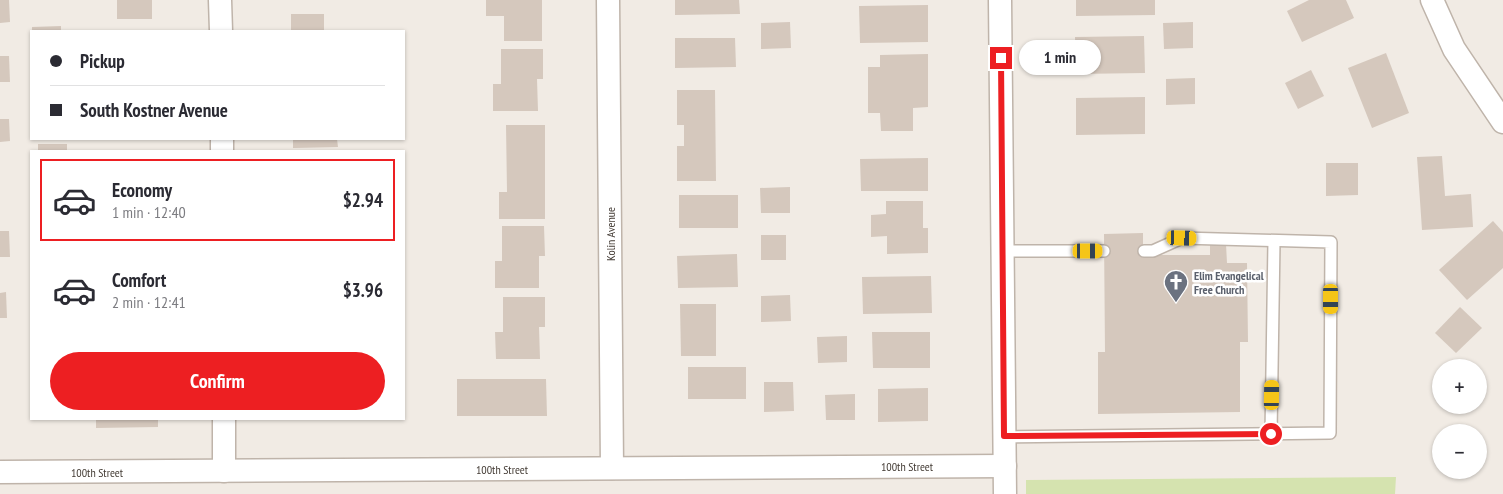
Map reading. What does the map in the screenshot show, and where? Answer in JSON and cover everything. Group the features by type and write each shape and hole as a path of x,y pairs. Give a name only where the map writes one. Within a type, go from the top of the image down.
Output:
{"street":[{"path":"220,0 221,30"},
{"name":"Kolin Avenue","path":"608,0 612,468"},
{"path":"1000,0 1005,494"},
{"path":"1432,0 1454,49 1503,122"},
{"path":"224,420 224,471"},
{"name":"100th Street","path":"0,472 1005,466"}],"lane":[{"path":"1004,436 1330,433 1331,242 1182,238 1153,251 1144,251"},
{"path":"1271,434 1274,240"},
{"path":"1002,251 1104,251"}],"green space":[{"path":"1396,477 1395,494 1026,494 1026,480"}],"building":[{"path":"0,0 9,0 10,22 0,23"},
{"path":"117,0 152,0 152,19 117,19"},
{"path":"486,0 542,0 542,41 504,41 504,16 486,16"},
{"path":"675,0 739,0 740,14 675,15"},
{"path":"1076,0 1155,0 1155,15 1076,16"},
{"path":"1309,0 1346,0 1354,18 1302,42 1287,11"},
{"path":"928,5 928,42 860,43 859,6"},
{"path":"291,14 324,14 324,30 291,30"},
{"path":"790,22 791,48 761,49 761,23"},
{"path":"1193,22 1193,48 1164,49 1163,23"},
{"path":"61,26 61,30 32,30 32,27"},
{"path":"1144,36 1145,73 1076,74 1075,37"},
{"path":"675,38 735,38 736,67 675,68"},
{"path":"501,49 543,49 543,79 537,79 538,111 493,111 493,84 501,84"},
{"path":"1386,53 1409,113 1372,128 1348,68"},
{"path":"928,54 928,107 913,108 913,131 881,131 880,113 868,113 868,67 880,67 880,55"},
{"path":"0,56 9,56 10,82 0,82"},
{"path":"1311,70 1324,96 1298,109 1285,83"},
{"path":"1195,78 1195,104 1166,105 1166,79"},
{"path":"677,90 715,90 716,181 677,181 677,146 684,146 684,125 677,125"},
{"path":"1145,97 1145,134 1076,135 1076,98"},
{"path":"0,119 9,119 10,141 0,142"},
{"path":"506,125 545,125 545,219 499,219 499,192 507,192"},
{"path":"293,140 337,140 338,147 293,148"},
{"path":"38,144 67,144 67,150 38,150"},
{"path":"1442,156 1445,196 1471,194 1473,227 1422,230 1417,157"},
{"path":"928,158 928,191 861,191 860,159"},
{"path":"1326,163 1358,163 1358,195 1326,196"},
{"path":"790,187 790,213 761,213 760,188"},
{"path":"679,195 738,195 738,228 679,228"},
{"path":"886,201 923,201 923,228 928,228 928,253 887,254 887,236 871,237 871,215 886,214"},
{"path":"1493,221 1503,232 1503,268 1467,300 1439,270"},
{"path":"502,226 544,226 545,256 539,256 539,288 495,288 495,261 502,261"},
{"path":"0,231 9,231 10,257 0,257"},
{"name":"Elim Evangelical Free Church","path":"1143,233 1143,255 1210,255 1210,244 1226,244 1227,263 1247,263 1248,342 1240,342 1240,412 1098,414 1098,352 1105,352 1104,234"},
{"path":"761,235 786,235 786,260 761,260"},
{"path":"737,254 738,287 678,288 677,256"},
{"path":"931,276 932,313 863,314 862,277"},
{"path":"6,292 7,318 0,318 0,293"},
{"path":"790,295 791,321 761,322 761,296"},
{"path":"503,297 545,297 545,327 539,327 540,359 496,359 495,332 503,332"},
{"path":"680,304 716,304 716,356 681,356"},
{"path":"1460,307 1482,328 1456,353 1435,333"},
{"path":"872,332 930,332 930,368 873,368"},
{"path":"847,336 847,362 818,363 817,337"},
{"path":"688,367 746,367 746,399 688,399"},
{"path":"457,379 546,379 547,416 457,416"},
{"path":"764,382 793,382 794,411 764,412"},
{"path":"928,388 928,421 878,422 878,389"},
{"path":"855,394 855,420 826,420 825,395"},
{"path":"96,420 158,420 158,427 96,428"}],"place":[{"name":"Elim Evangelical Free Church","path":"1176,303"}],"route":[{"path":"1001,58 1004,436 1271,434"}]}
